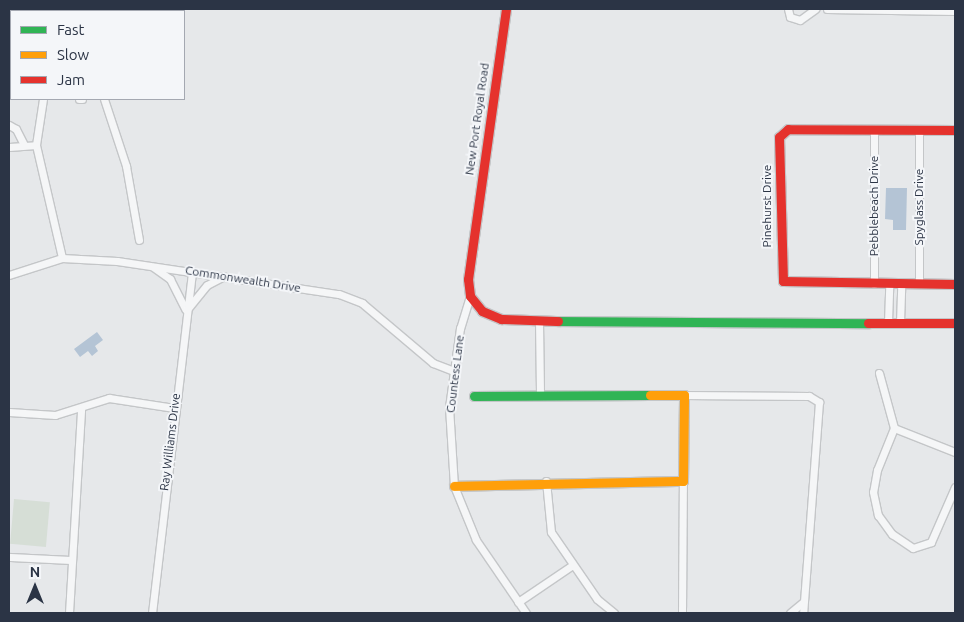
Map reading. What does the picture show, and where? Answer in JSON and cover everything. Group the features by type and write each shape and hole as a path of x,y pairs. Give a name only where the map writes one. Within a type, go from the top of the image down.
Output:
{"street":[{"name":"New Port Royal Road","path":"470,296 468,279 473,233 506,9"},
{"path":"788,9 790,17 800,20 815,9"},
{"path":"827,9 955,11"},
{"path":"43,100 36,145 62,258"},
{"path":"104,100 126,166 139,240"},
{"path":"9,125 16,129 24,145"},
{"name":"Pinehurst Drive","path":"955,130 788,128 779,137 783,281 955,284"},
{"name":"Pebblebeach Drive","path":"874,129 874,284"},
{"name":"Spyglass Drive","path":"919,130 919,284"},
{"path":"9,147 36,145"},
{"name":"Commonwealth Drive","path":"9,275 62,258 192,271 340,294 362,303 433,364 454,371"},
{"path":"152,266 170,279 186,312"},
{"name":"Ray Williams Drive","path":"152,613 174,408 192,271"},
{"path":"186,312 195,297 224,276"},
{"path":"888,322 889,284"},
{"path":"900,322 901,284"},
{"path":"470,296 482,311 495,317 539,321 955,323"},
{"name":"Countess Lane","path":"470,296 460,328 449,407 454,486 476,540 526,613"},
{"path":"539,321 540,396"},
{"path":"879,373 894,428 877,470 874,492 878,515 892,534 913,548 931,542 955,487"},
{"path":"682,613 684,395"},
{"path":"474,396 809,396 818,402 802,613"},
{"path":"9,412 55,414 81,408 109,398 174,408"},
{"path":"69,613 81,408"},
{"path":"894,428 955,452"},
{"path":"454,486 546,480 683,482"},
{"path":"546,480 547,517 571,566 597,599 614,613"},
{"path":"9,556 72,560"},
{"path":"518,602 571,566"},
{"path":"790,613 804,602"}],"shaded area":[{"path":"14,499 50,502 46,547 10,544"}],"water":[{"path":"886,188 907,188 906,230 893,230 893,220 885,219"},
{"path":"97,332 103,340 95,346 98,351 92,356 88,351 80,357 74,349"}],"traffic: fast":[{"path":"558,321 868,323"},
{"path":"474,396 650,395"}],"traffic: slow":[{"path":"454,486 683,481 684,395 650,395"}],"traffic: jam":[{"path":"506,9 468,279 470,296 482,311 501,319 558,321"},
{"path":"955,130 788,129 779,137 783,281 955,284"},
{"path":"868,323 955,323"}]}
